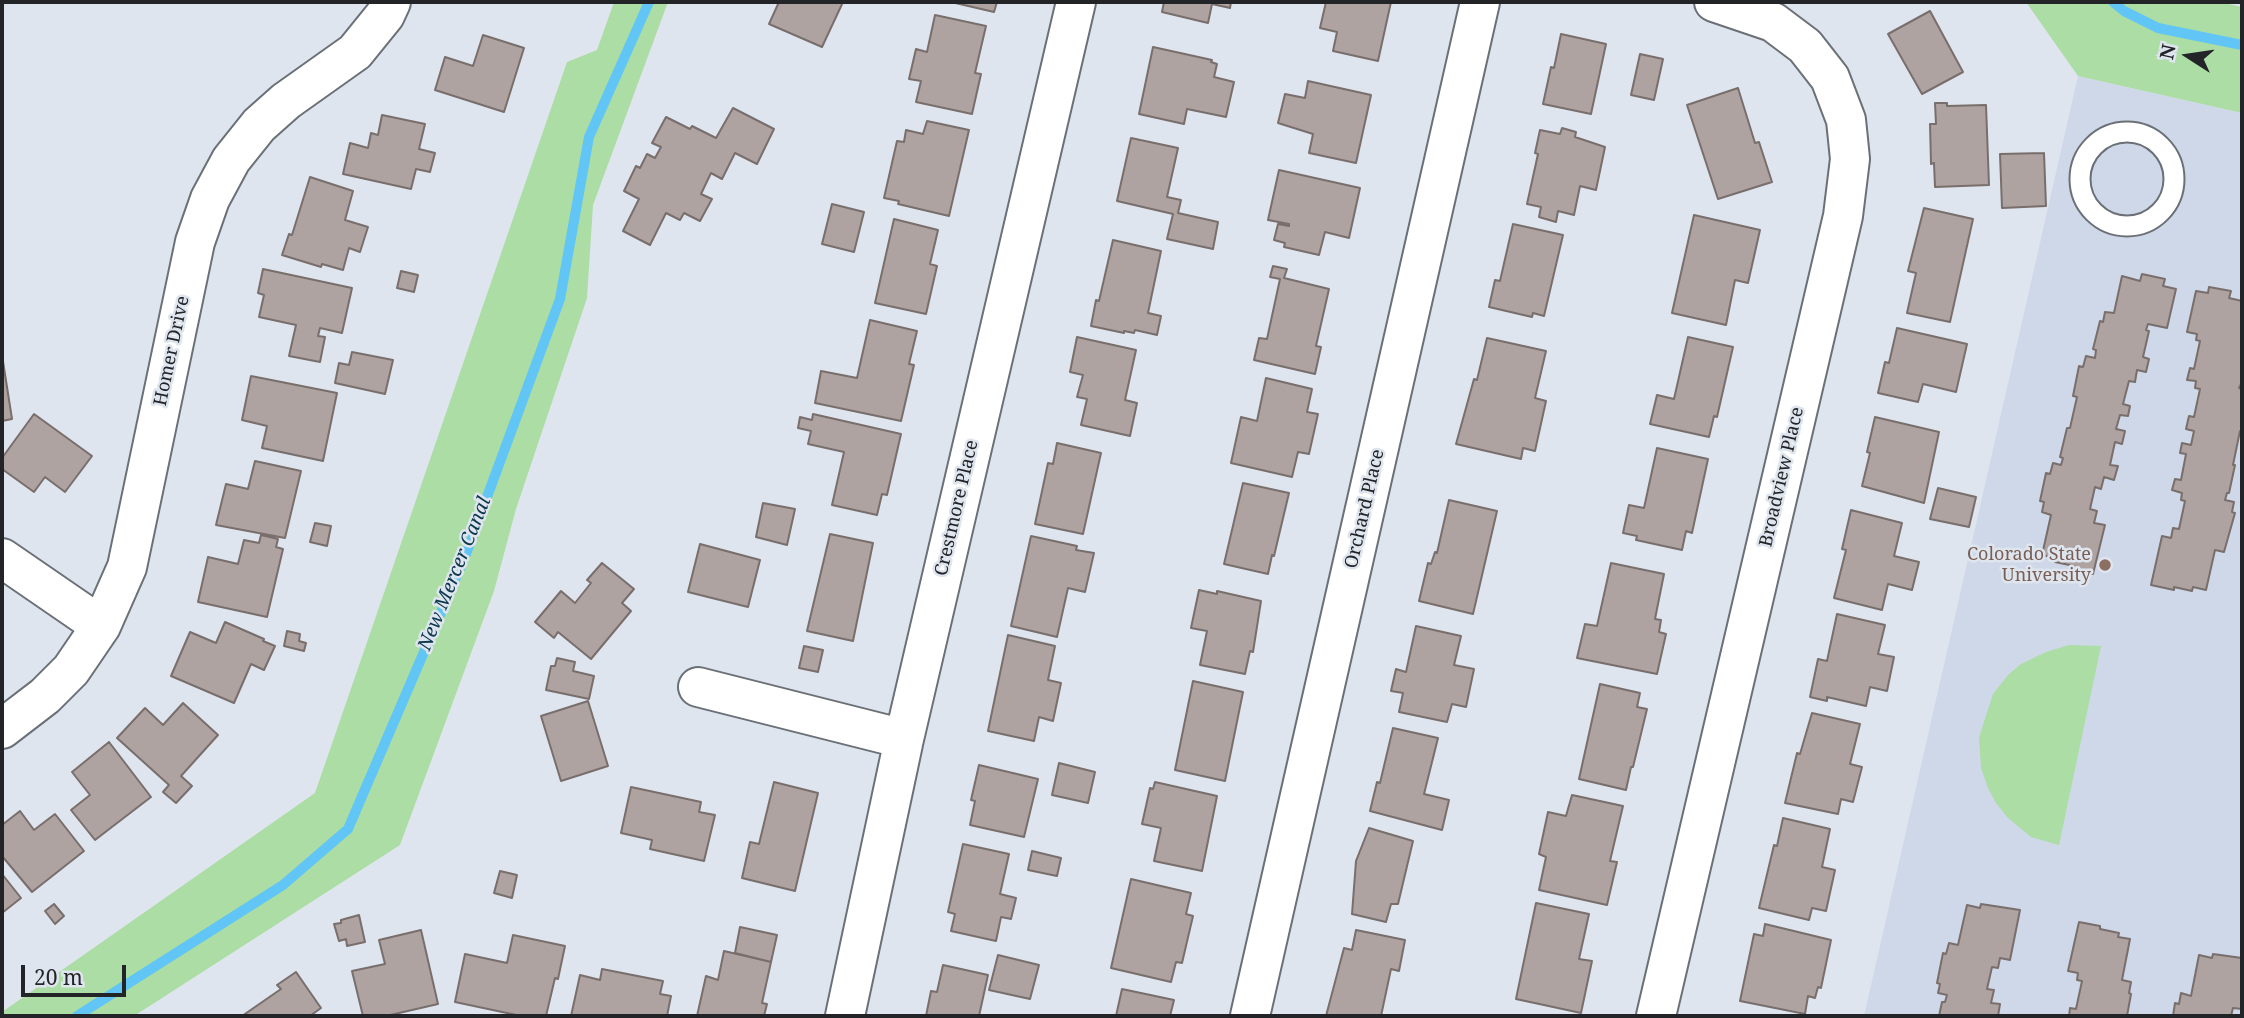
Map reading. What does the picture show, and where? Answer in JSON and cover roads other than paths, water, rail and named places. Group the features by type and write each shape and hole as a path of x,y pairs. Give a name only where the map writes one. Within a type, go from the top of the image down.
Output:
{"street":[{"name":"Homer Drive","path":"2,729 45,696 71,670 101,626 127,567 195,242 210,200 231,160 259,125 286,101 355,52 385,15 391,2"},
{"name":"Crestmore Place","path":"845,1016 904,739 1076,2"},
{"name":"Orchard Place","path":"1250,1016 1480,2"},
{"name":"Broadview Place","path":"1656,1016 1843,216 1850,159 1846,120 1834,88 1830,78 1805,46 1773,22 1714,2"},
{"path":"2,558 101,626"},
{"path":"698,687 904,739"}],"lane":[{"path":"2129,131 2145,135 2159,143 2169,156 2174,172 2174,188 2169,202 2147,223 2132,226 2117,226 2091,211 2083,198 2080,183 2081,168 2087,153 2098,141 2113,133 2129,131"}],"waterway":[{"name":"New Mercer Canal","path":"77,1016 283,885 348,829 466,554 560,299 589,137 649,2"},
{"name":"New Mercer Canal","path":"2113,2 2124,11 2158,28 2242,45"}],"place":[{"name":"Colorado State University","path":"2105,565"}]}
